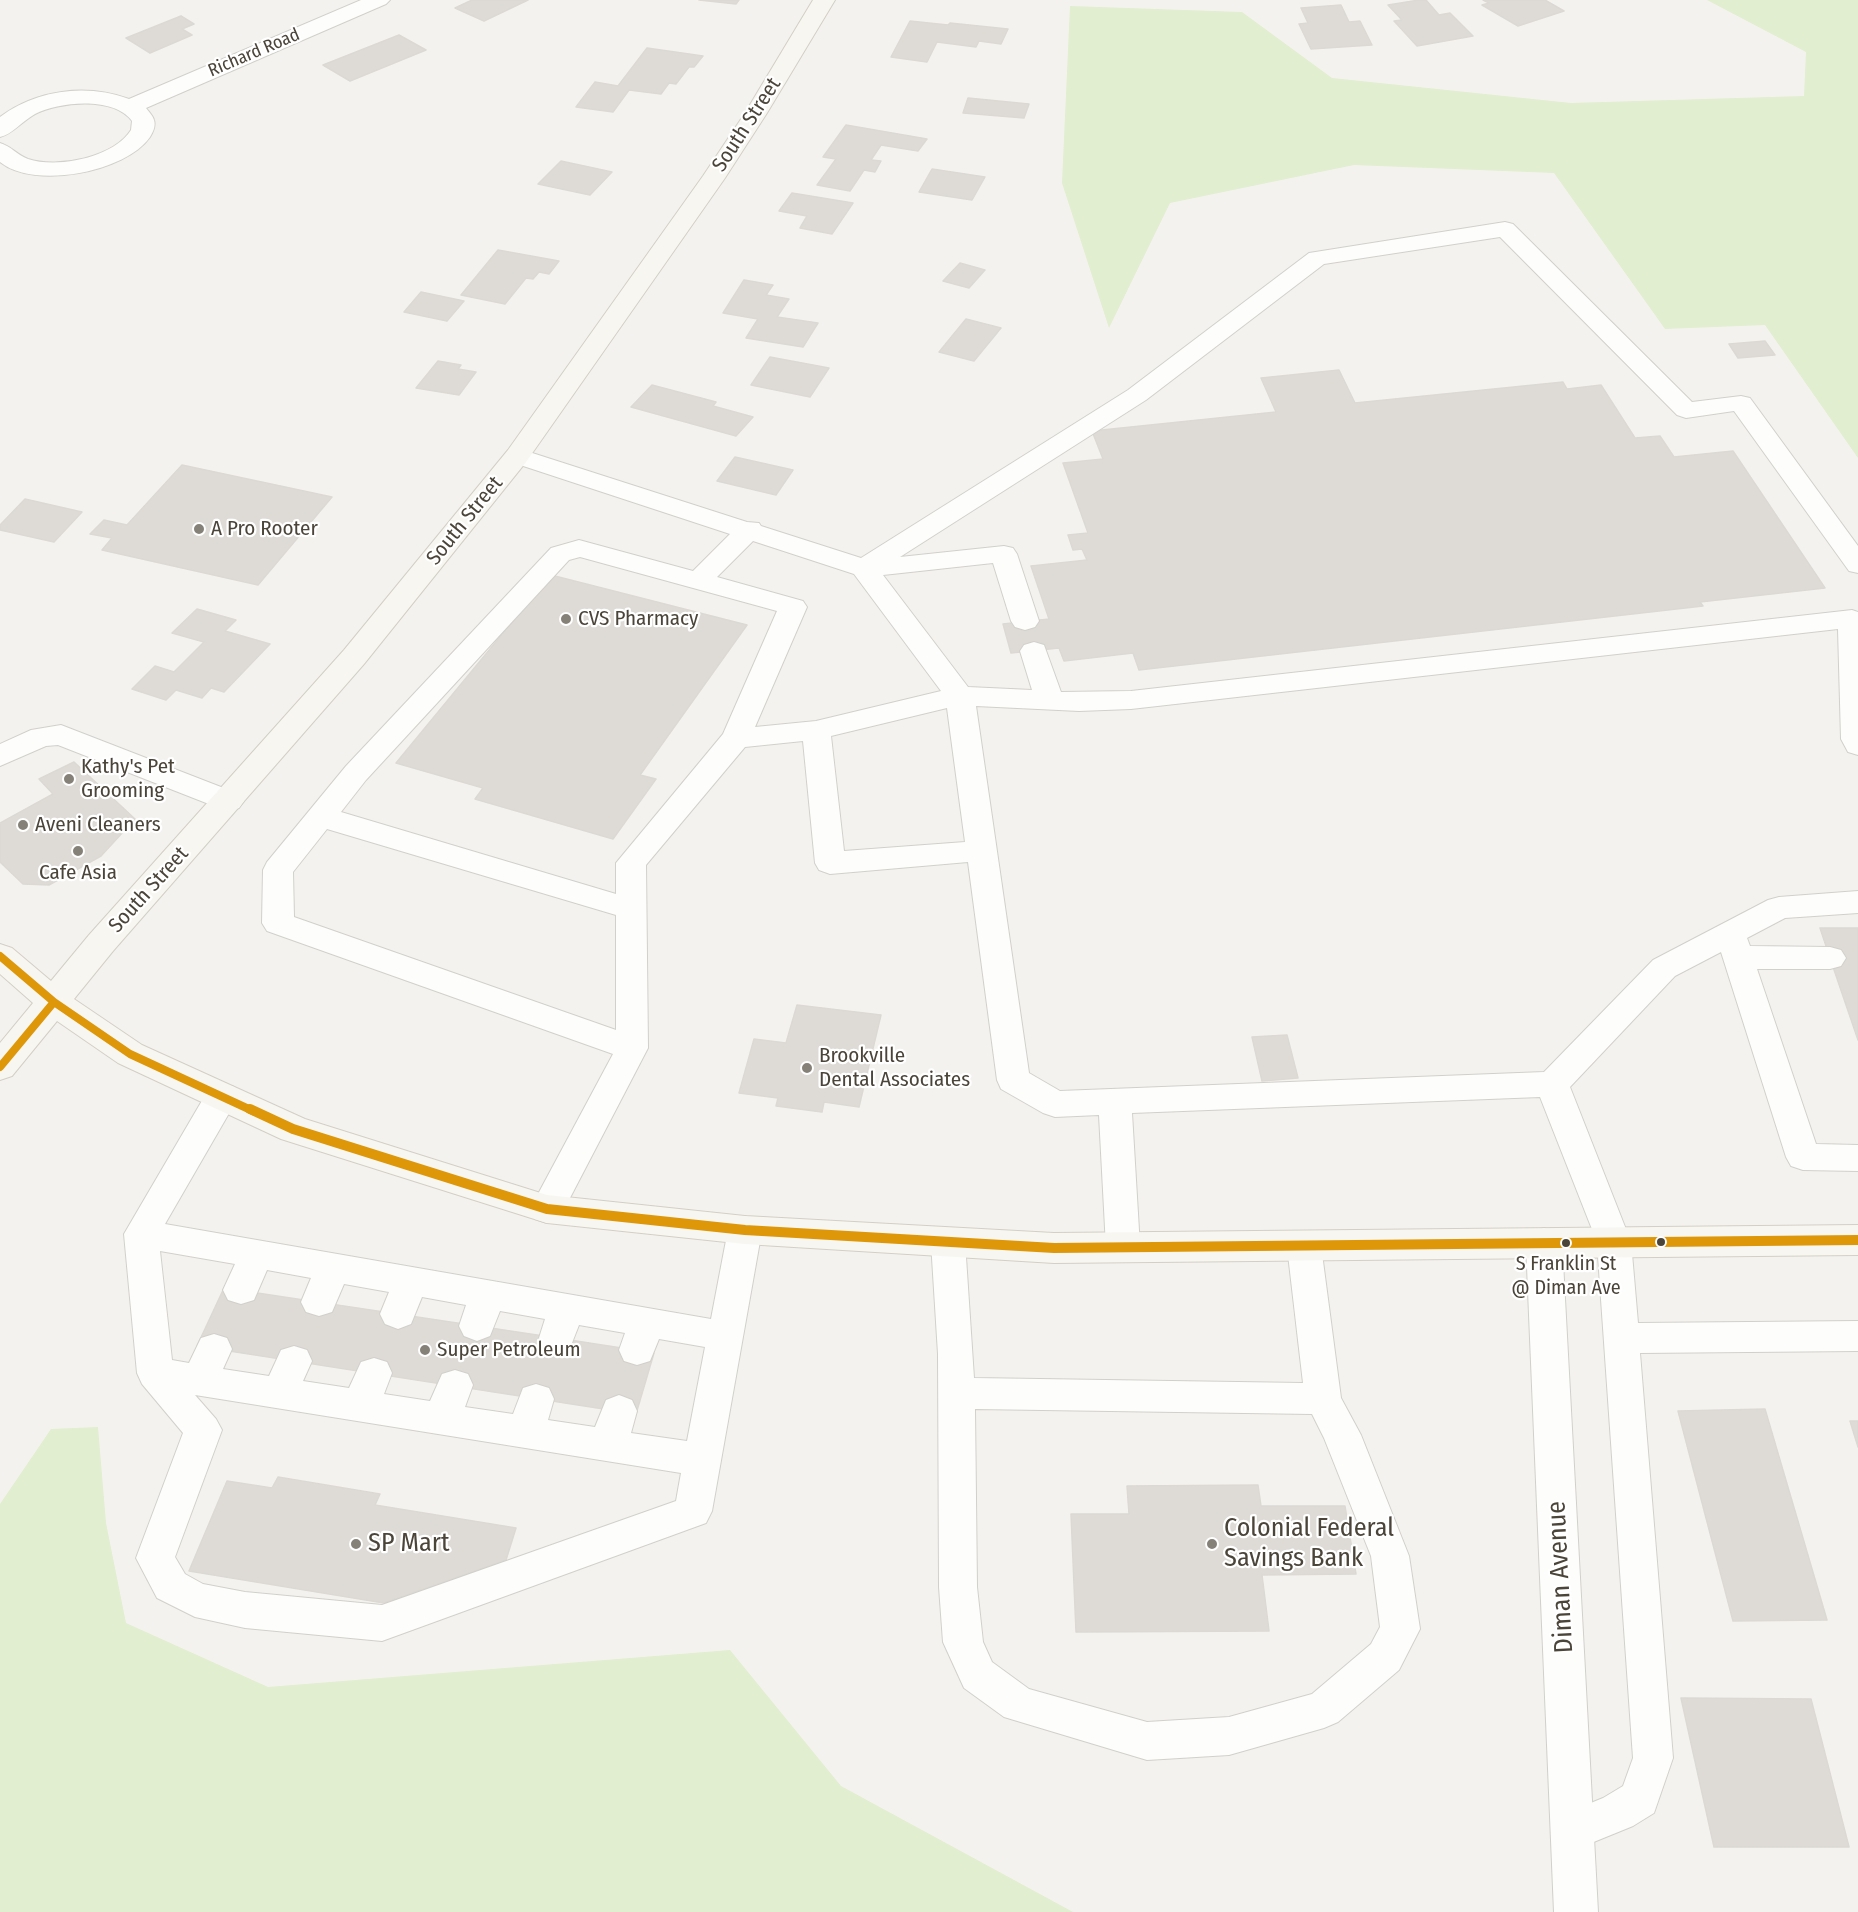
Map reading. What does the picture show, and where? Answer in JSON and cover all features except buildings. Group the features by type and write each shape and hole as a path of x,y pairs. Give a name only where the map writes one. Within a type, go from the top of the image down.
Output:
{"main road":[{"name":"South Street","path":"0,1067 101,943 229,801 361,648 517,456 713,178 762,104 824,0"},
{"path":"0,956 54,1002 130,1054 293,1129 547,1209 745,1230 1054,1248 1858,1240"}],"street":[{"name":"Richard Road","path":"130,107 379,0"},
{"path":"0,130 10,119 27,109 50,101 75,97 120,102 130,107 143,120 143,131 135,142 102,161 80,166 34,167 16,163 3,155 0,150"},
{"name":"Diman Avenue","path":"1544,1243 1574,1830 1576,1912"}],"lane":[{"path":"864,568 1137,395 1317,258 1505,229 1686,410 1741,403 1858,565"},
{"path":"517,456 750,529 864,568 1004,554 1025,621"},
{"path":"698,581 750,529"},
{"path":"547,1209 632,1048 631,863 736,738 793,607 579,548 560,554 356,773 278,870 278,924 632,1048"},
{"path":"864,568 960,696 1013,1080 1055,1104 1552,1084 1664,968 1735,945 1779,908 1858,903"},
{"path":"736,738 816,730 960,696 1050,701 1131,700 1855,614 1855,740 1858,745"},
{"path":"1034,651 1050,701"},
{"path":"816,730 830,863 980,851"},
{"path":"0,756 41,737 61,735 229,801"},
{"path":"322,817 631,909"},
{"path":"1735,945 1830,958"},
{"path":"1735,945 1803,1157 1858,1158"},
{"path":"1552,1084 1614,1242 1653,1758 1639,1800 1618,1812 1574,1830"},
{"path":"222,1096 141,1233 155,1373 203,1430 155,1558 171,1586 195,1600 245,1610 382,1623 693,1511 745,1230"},
{"path":"1114,1102 1124,1247"},
{"path":"141,1233 411,1281 483,1310 642,1336 725,1336"},
{"path":"948,1242 956,1354 958,1587 963,1642 978,1676 1018,1704 1147,1741 1229,1736 1324,1709 1384,1657 1400,1629 1390,1556 1342,1435 1323,1399 1304,1245"},
{"path":"240,1290 257,1254"},
{"path":"319,1302 333,1268"},
{"path":"398,1314 411,1281"},
{"path":"1622,1338 1858,1336"},
{"path":"155,1373 207,1364 367,1389 442,1419 530,1415 608,1446 703,1460"},
{"path":"442,1419 455,1385"},
{"path":"956,1393 1323,1399"},
{"path":"608,1446 619,1411"}],"green space":[{"path":"1707,0 1858,0 1858,458 1765,325 1665,329 1554,173 1354,165 1170,203 1109,328 1062,183 1070,6 1242,12 1332,78 1571,103 1804,96 1806,52"},
{"path":"98,1427 106,1523 126,1623 268,1687 730,1650 841,1786 1073,1912 0,1912 0,1504 51,1429"}],"transit line":[{"path":"0,956 54,1002 130,1054 293,1129 547,1209 745,1230 1054,1248 1858,1240"},
{"path":"0,1067 54,1002"}],"place":[{"name":"A Pro Rooter","path":"199,529"},
{"name":"CVS Pharmacy","path":"566,619"},
{"name":"Kathy's Pet Grooming","path":"69,779"},
{"name":"Aveni Cleaners","path":"23,825"},
{"name":"Cafe Asia","path":"78,851"},
{"name":"Brookville Dental Associates","path":"807,1068"},
{"name":"S Franklin St @ Diman Ave","path":"1566,1243"},
{"name":"Super Petroleum","path":"425,1350"},
{"name":"SP Mart","path":"356,1544"},
{"name":"Colonial Federal Savings Bank","path":"1212,1544"}]}
